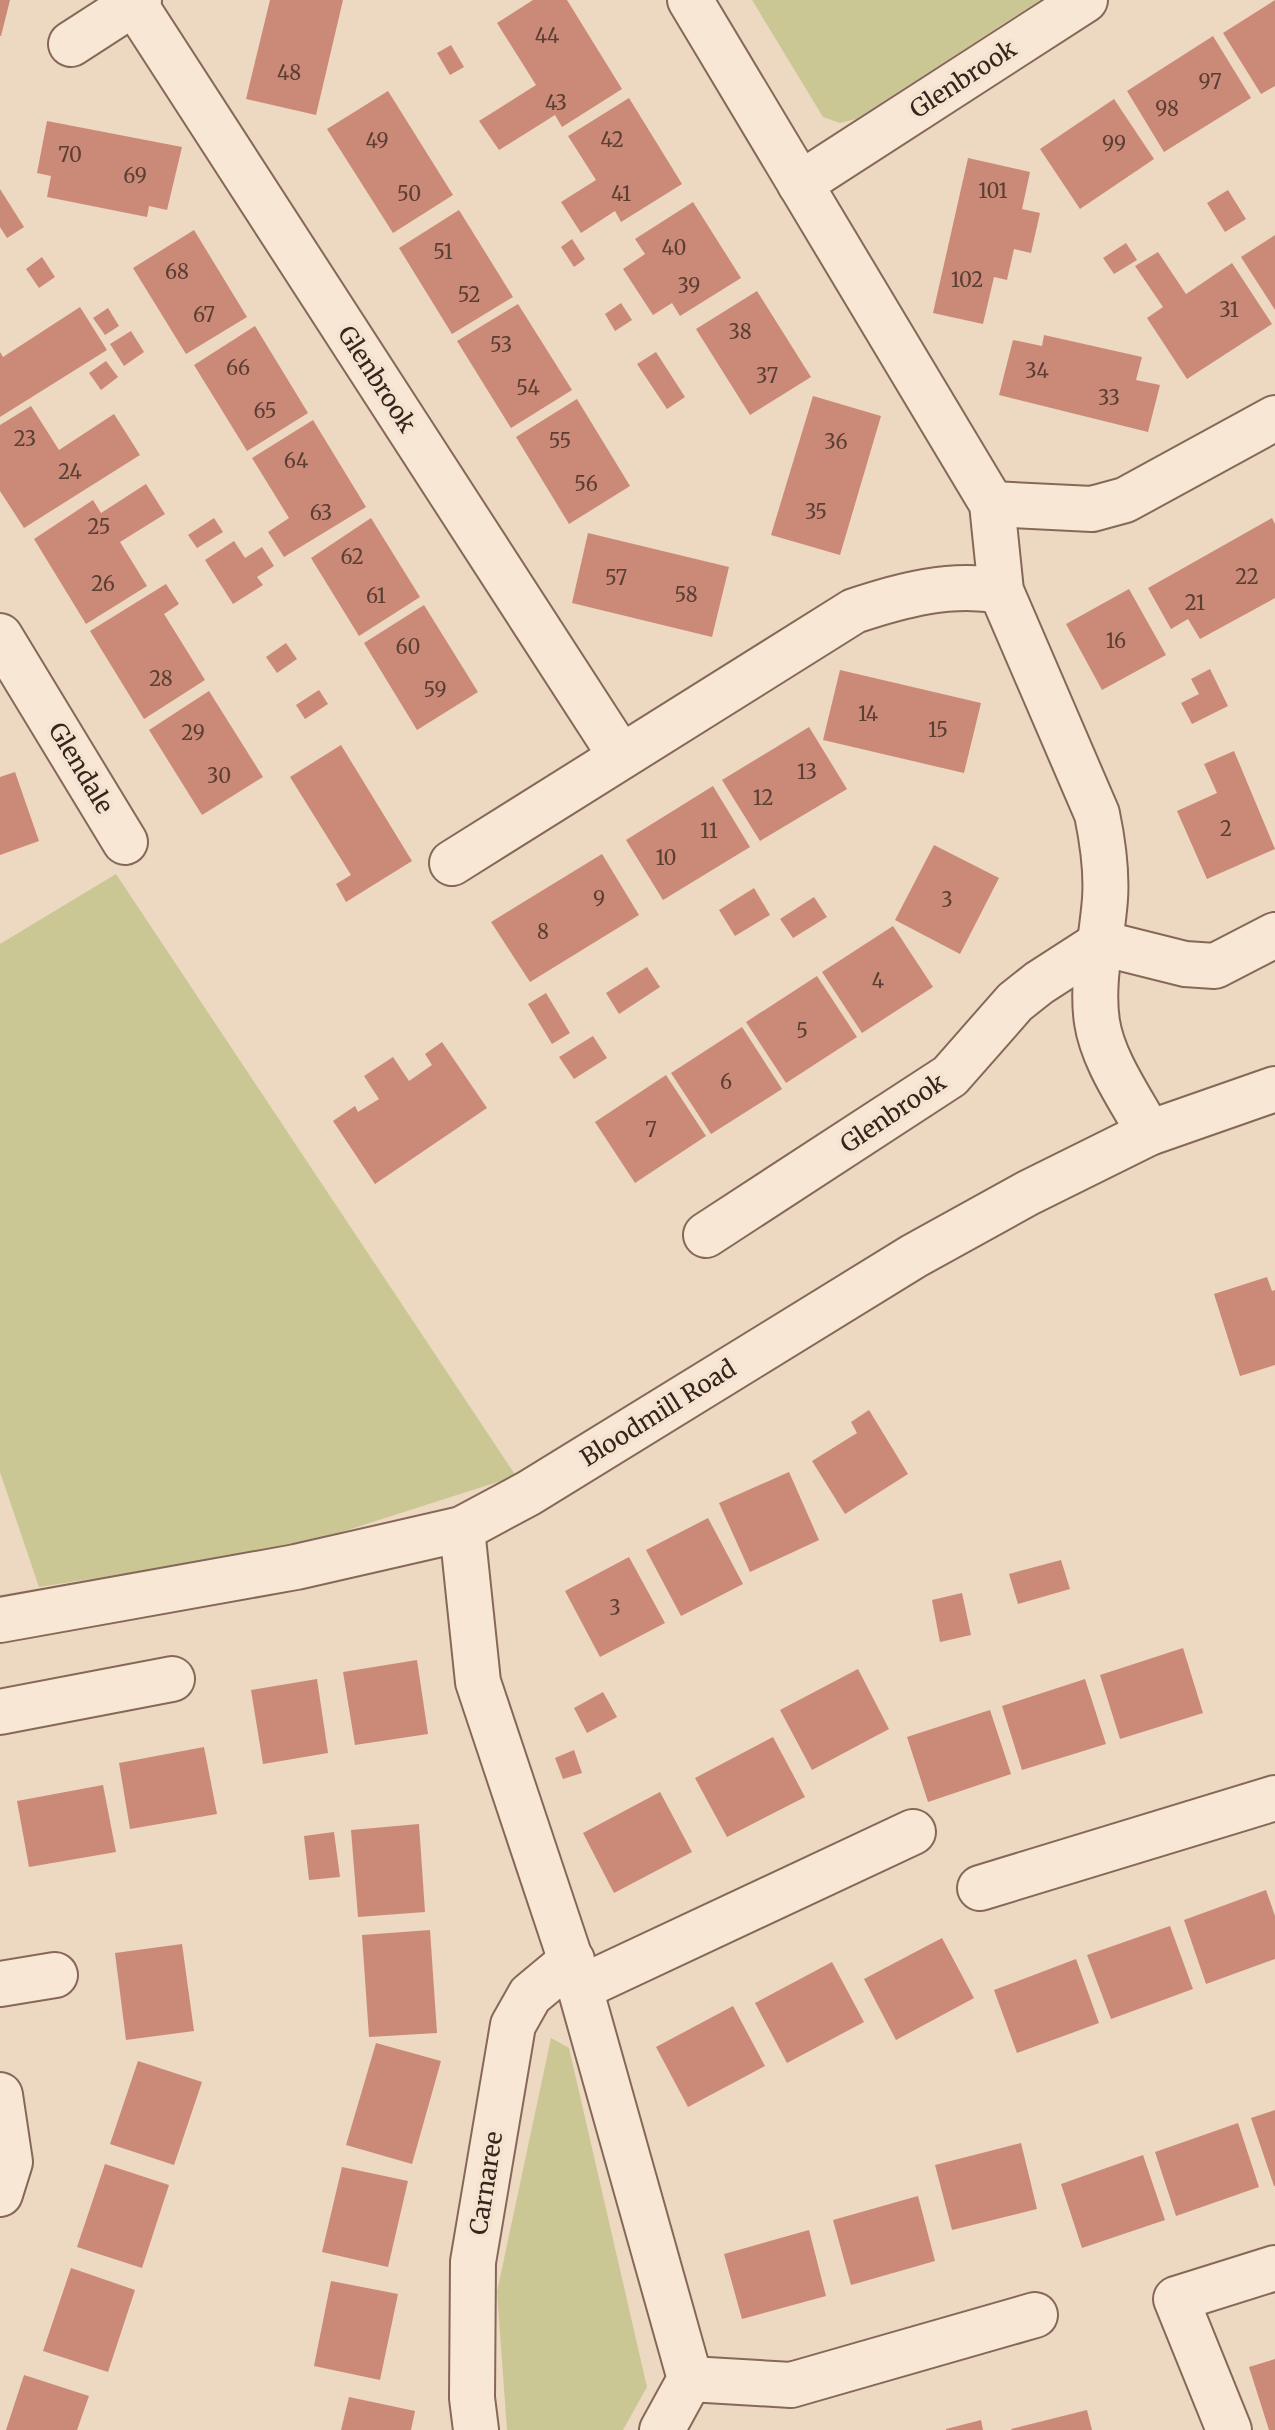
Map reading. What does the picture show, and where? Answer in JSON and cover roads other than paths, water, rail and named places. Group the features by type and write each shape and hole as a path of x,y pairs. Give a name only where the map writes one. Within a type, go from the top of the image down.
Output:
{"street":[{"path":"690,0 992,504 1001,591 1097,814 1105,851 1105,897 1095,994 1097,1024 1111,1061 1149,1133"},
{"name":"Glenbrook","path":"800,184 1085,0"},
{"name":"Glenbrook","path":"71,44 136,2 620,755"},
{"path":"992,504 1080,509 1125,500 1275,418"},
{"path":"452,863 854,611 894,598 943,589 975,587 1001,591"},
{"name":"Glendale","path":"0,636 18,700 125,842"},
{"path":"1101,943 1185,964 1215,966 1275,935"},
{"name":"Glenbrook","path":"706,1235 939,1084 1015,1002 1101,943"},
{"name":"Bloodmill Road","path":"0,1620 296,1567 462,1529 529,1493 914,1256 1028,1193 1149,1133 1275,1089"},
{"path":"462,1529 478,1682 576,1974 690,2379 662,2430"},
{"path":"0,1712 172,1679"},
{"path":"980,1888 1275,1798"},
{"name":"Carnaree","path":"476,2430 472,2398 473,2262 513,2025 530,1995 913,1832"},
{"path":"0,1984 55,1975"},
{"path":"0,2095 10,2162 0,2194"},
{"path":"1229,2430 1176,2299 1275,2268"},
{"path":"690,2379 791,2385 1035,2315"}]}
